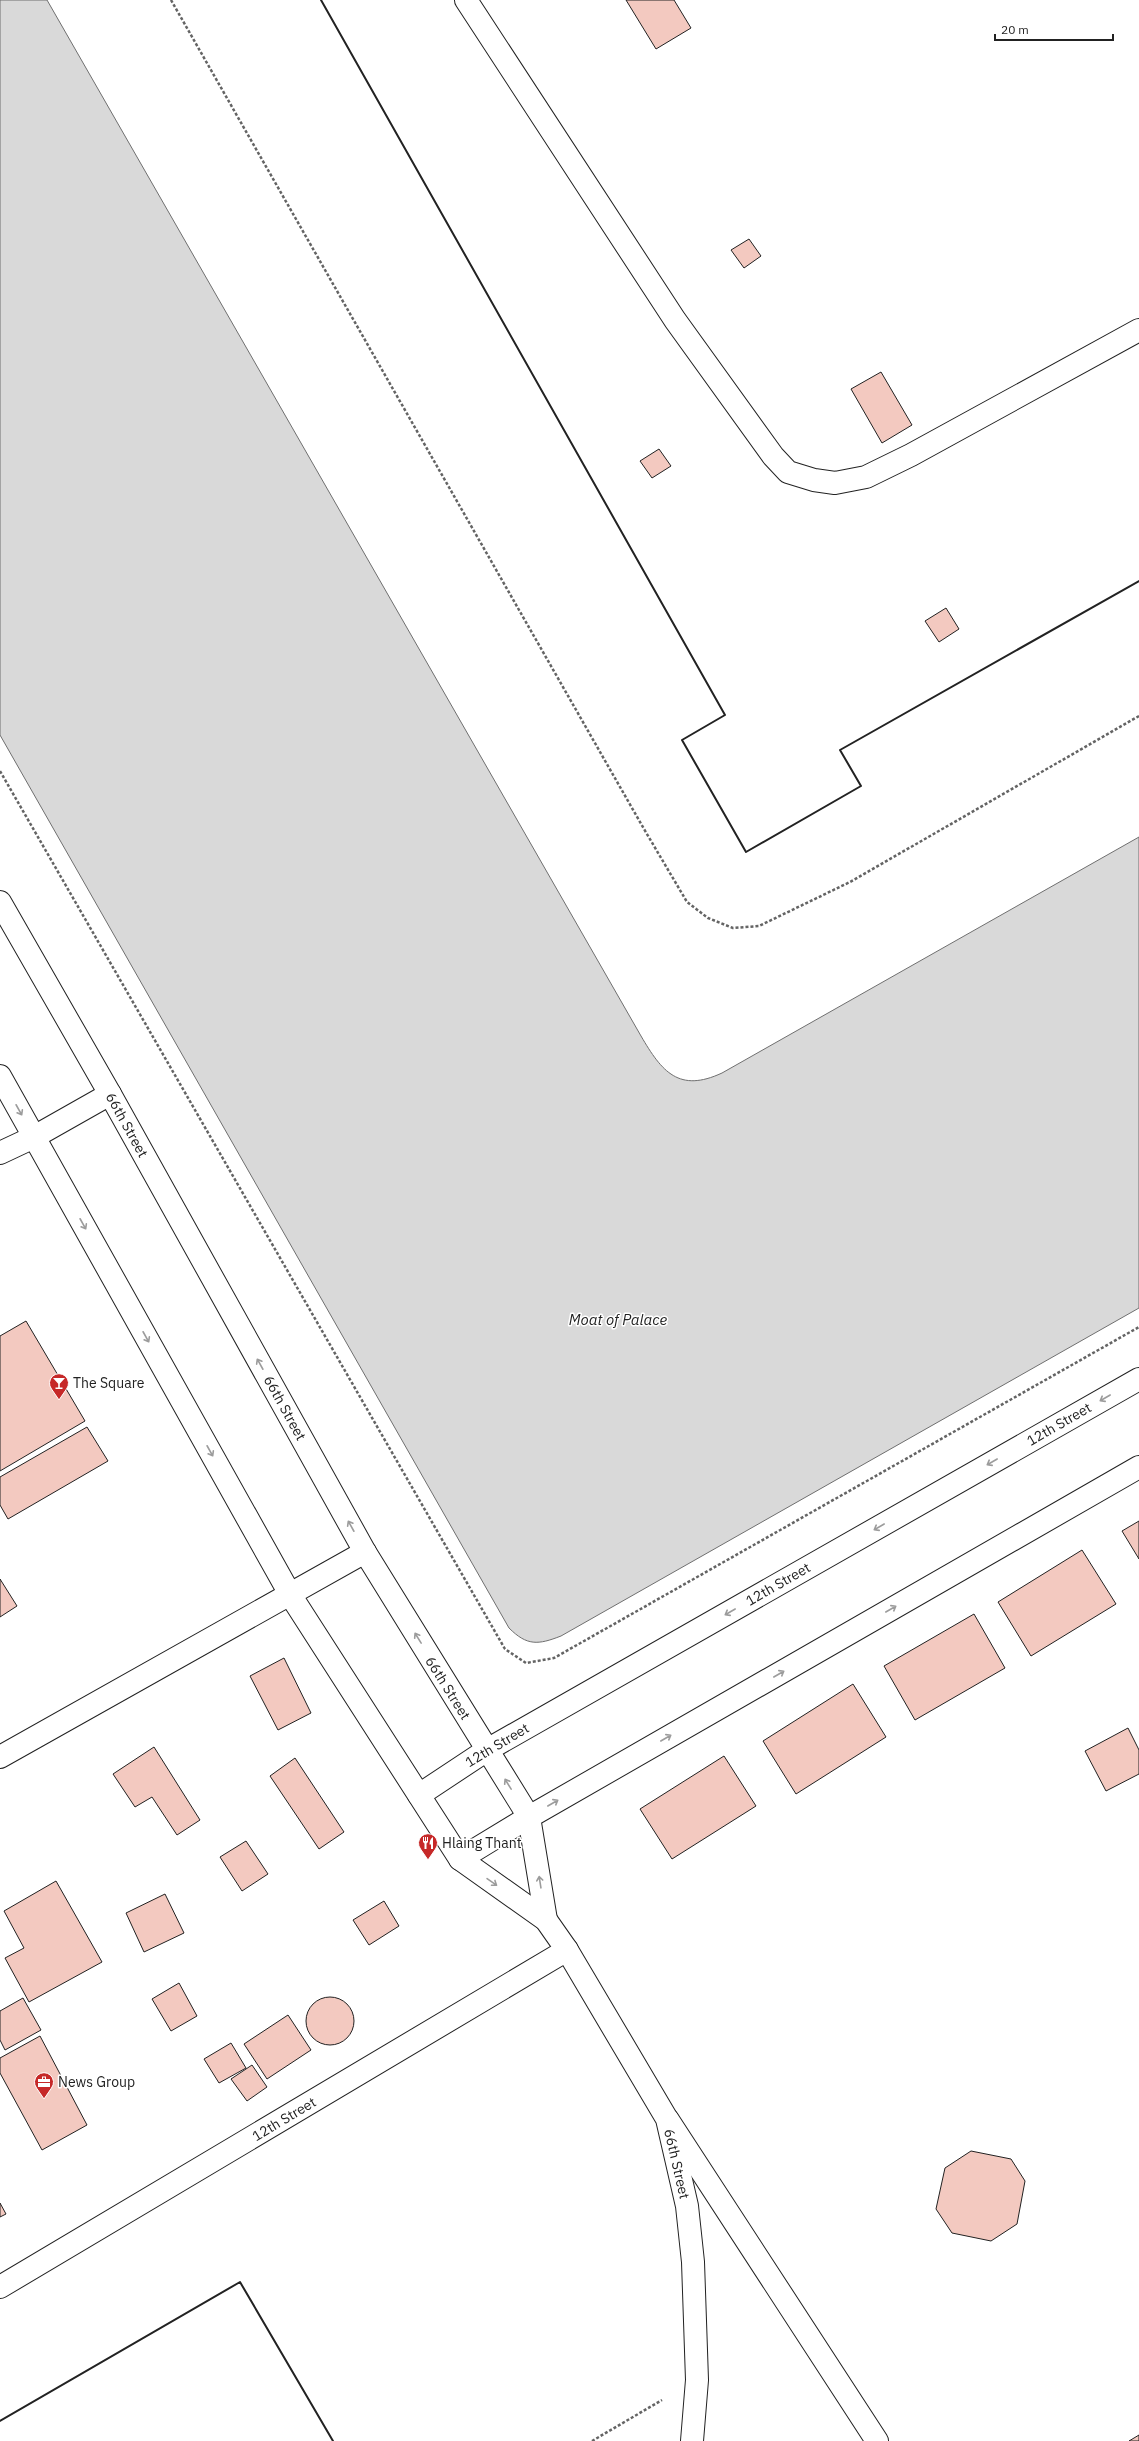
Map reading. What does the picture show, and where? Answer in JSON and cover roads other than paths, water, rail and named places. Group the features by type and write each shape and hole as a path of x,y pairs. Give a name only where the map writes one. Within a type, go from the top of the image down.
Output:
{"main road":[{"path":"466,0 675,320 773,456 788,472 814,480 835,483 866,477 911,455 1139,330"},
{"name":"66th Street","path":"0,902 110,1094 365,1552 529,1817 546,1920"},
{"name":"66th Street","path":"0,1076 291,1596 460,1859 546,1920 567,1950 667,2120 687,2206 693,2262 697,2380 692,2441"},
{"path":"0,1152 34,1136 110,1094"},
{"name":"12th Street","path":"419,1795 487,1750 1139,1379"},
{"path":"460,1859 529,1817 1139,1467"},
{"path":"0,1757 291,1596 365,1552"},
{"name":"12th Street","path":"0,2287 567,1950"},
{"path":"667,2120 877,2441"}],"water":[{"name":"Moat of Palace","path":"0,0 47,0 641,1036 656,1060 673,1076 683,1080 694,1081 707,1079 722,1073 1139,837 1139,1308 561,1636 546,1641 533,1642 521,1638 509,1628 0,735"}],"place":[{"name":"The Square","path":"59,1400"},
{"name":"Hlaing Thant","path":"428,1860"},
{"name":"News Group","path":"44,2099"}]}
